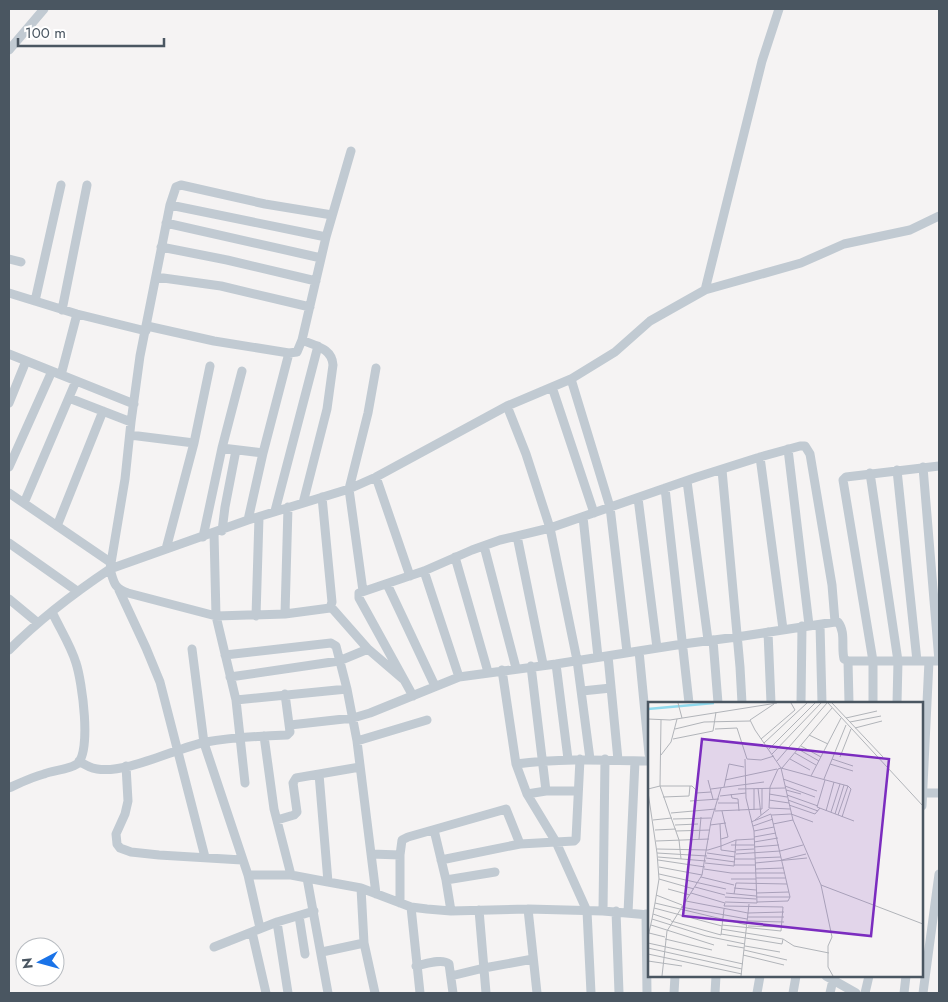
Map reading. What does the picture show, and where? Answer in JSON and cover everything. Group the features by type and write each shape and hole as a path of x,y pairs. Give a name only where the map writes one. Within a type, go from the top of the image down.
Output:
{"street":[{"path":"9,50 44,9"},
{"path":"705,290 762,61 779,9"},
{"path":"9,293 77,314 146,329 289,353 297,352 302,340 326,237 351,151"},
{"path":"35,301 61,185"},
{"path":"62,310 87,185"},
{"path":"205,857 155,668 119,590 115,586 110,566 125,479 131,422 161,247 170,205 176,187 181,185 265,204 332,215"},
{"path":"170,205 326,237"},
{"path":"11,645 110,566 218,532 275,511 349,489 376,477 507,406 571,379 615,352 650,321 705,290 800,263 844,244 910,230 939,216"},
{"path":"166,223 321,258"},
{"path":"161,247 316,281"},
{"path":"9,259 21,262"},
{"path":"156,277 221,286 310,307"},
{"path":"62,375 77,314"},
{"path":"302,340 330,353 333,365 327,409 303,503"},
{"path":"275,511 318,346"},
{"path":"248,520 289,353"},
{"path":"9,354 134,404"},
{"path":"9,403 26,361"},
{"path":"166,549 194,443 210,366"},
{"path":"363,591 349,489 368,413 376,368"},
{"path":"9,467 52,371"},
{"path":"203,537 222,448 242,371"},
{"path":"571,379 610,507 627,652"},
{"path":"24,503 76,381"},
{"path":"552,387 594,513"},
{"path":"69,398 131,422"},
{"path":"507,406 526,454 550,528 577,660 590,759"},
{"path":"56,526 103,411"},
{"path":"130,435 194,443"},
{"path":"413,696 407,682 359,598 359,593 424,571 484,546 550,528 760,457 805,446 810,454 832,585 835,622"},
{"path":"222,448 263,453"},
{"path":"788,449 805,626 801,702"},
{"path":"236,450 218,532 216,616 236,700 245,784"},
{"path":"760,457 784,629"},
{"path":"873,702 873,661 843,480 846,477 870,473 939,466"},
{"path":"290,725 353,718 459,677 835,622 838,622 842,627 842,654 844,660 939,661 924,467"},
{"path":"722,470 742,702"},
{"path":"897,470 917,661"},
{"path":"870,473 898,661 897,702"},
{"path":"376,477 410,576"},
{"path":"687,481 718,702"},
{"path":"665,488 689,702"},
{"path":"9,493 110,566"},
{"path":"322,497 331,607 368,650 407,682"},
{"path":"638,498 657,648"},
{"path":"285,614 288,507"},
{"path":"256,616 259,517"},
{"path":"583,517 603,656 611,688 618,760"},
{"path":"517,536 543,664"},
{"path":"9,543 77,591"},
{"path":"484,546 516,668"},
{"path":"455,557 488,672"},
{"path":"424,571 459,677"},
{"path":"387,584 436,686"},
{"path":"119,590 216,616 285,614 331,607"},
{"path":"9,599 38,623"},
{"path":"9,788 43,774 75,765 80,761 84,743 84,704 81,679 76,661 52,612"},
{"path":"820,624 822,702"},
{"path":"768,632 771,702"},
{"path":"225,655 331,643 336,646 357,740 376,894"},
{"path":"192,649 204,743 248,874 266,993"},
{"path":"230,677 339,661 368,650"},
{"path":"639,651 648,744"},
{"path":"848,661 849,702"},
{"path":"923,774 929,661"},
{"path":"556,664 568,759"},
{"path":"532,666 546,791"},
{"path":"502,670 516,764 527,794 556,842 586,911 591,993"},
{"path":"582,691 611,688"},
{"path":"236,700 347,689"},
{"path":"80,761 89,767 99,769 126,766 204,743 239,737 287,735 290,732 290,725 285,694"},
{"path":"357,740 427,720"},
{"path":"264,736 277,820 291,874"},
{"path":"516,764 568,759 648,761"},
{"path":"441,860 520,844 574,841 576,839 580,759"},
{"path":"603,911 605,759"},
{"path":"628,913 635,761"},
{"path":"126,766 128,801 125,814 116,834 117,844 120,848 131,852 159,856 242,860"},
{"path":"277,820 294,815 297,812 293,783 296,778 360,767"},
{"path":"319,774 328,882"},
{"path":"527,794 546,791 578,791"},
{"path":"923,793 939,793"},
{"path":"400,903 400,855 402,840 418,833 506,809 520,844"},
{"path":"434,830 451,911"},
{"path":"371,854 400,855"},
{"path":"446,880 496,872"},
{"path":"248,874 291,874 361,888 410,908 451,911 528,909 648,914 648,993"},
{"path":"923,993 939,874"},
{"path":"307,878 328,993"},
{"path":"361,888 364,943 375,993"},
{"path":"410,908 420,993"},
{"path":"528,909 537,993"},
{"path":"479,910 486,993"},
{"path":"214,947 277,922 314,911"},
{"path":"616,912 620,993"},
{"path":"299,916 305,954"},
{"path":"277,922 288,993"},
{"path":"322,952 364,943"},
{"path":"451,976 533,959"},
{"path":"416,966 445,961 450,964 453,993"},
{"path":"674,993 675,977"},
{"path":"715,993 716,977"},
{"path":"758,993 760,977"},
{"path":"793,993 796,977"},
{"path":"865,993 869,977"},
{"path":"904,993 906,977"},
{"path":"829,978 830,993"},
{"path":"829,978 856,993"}]}
